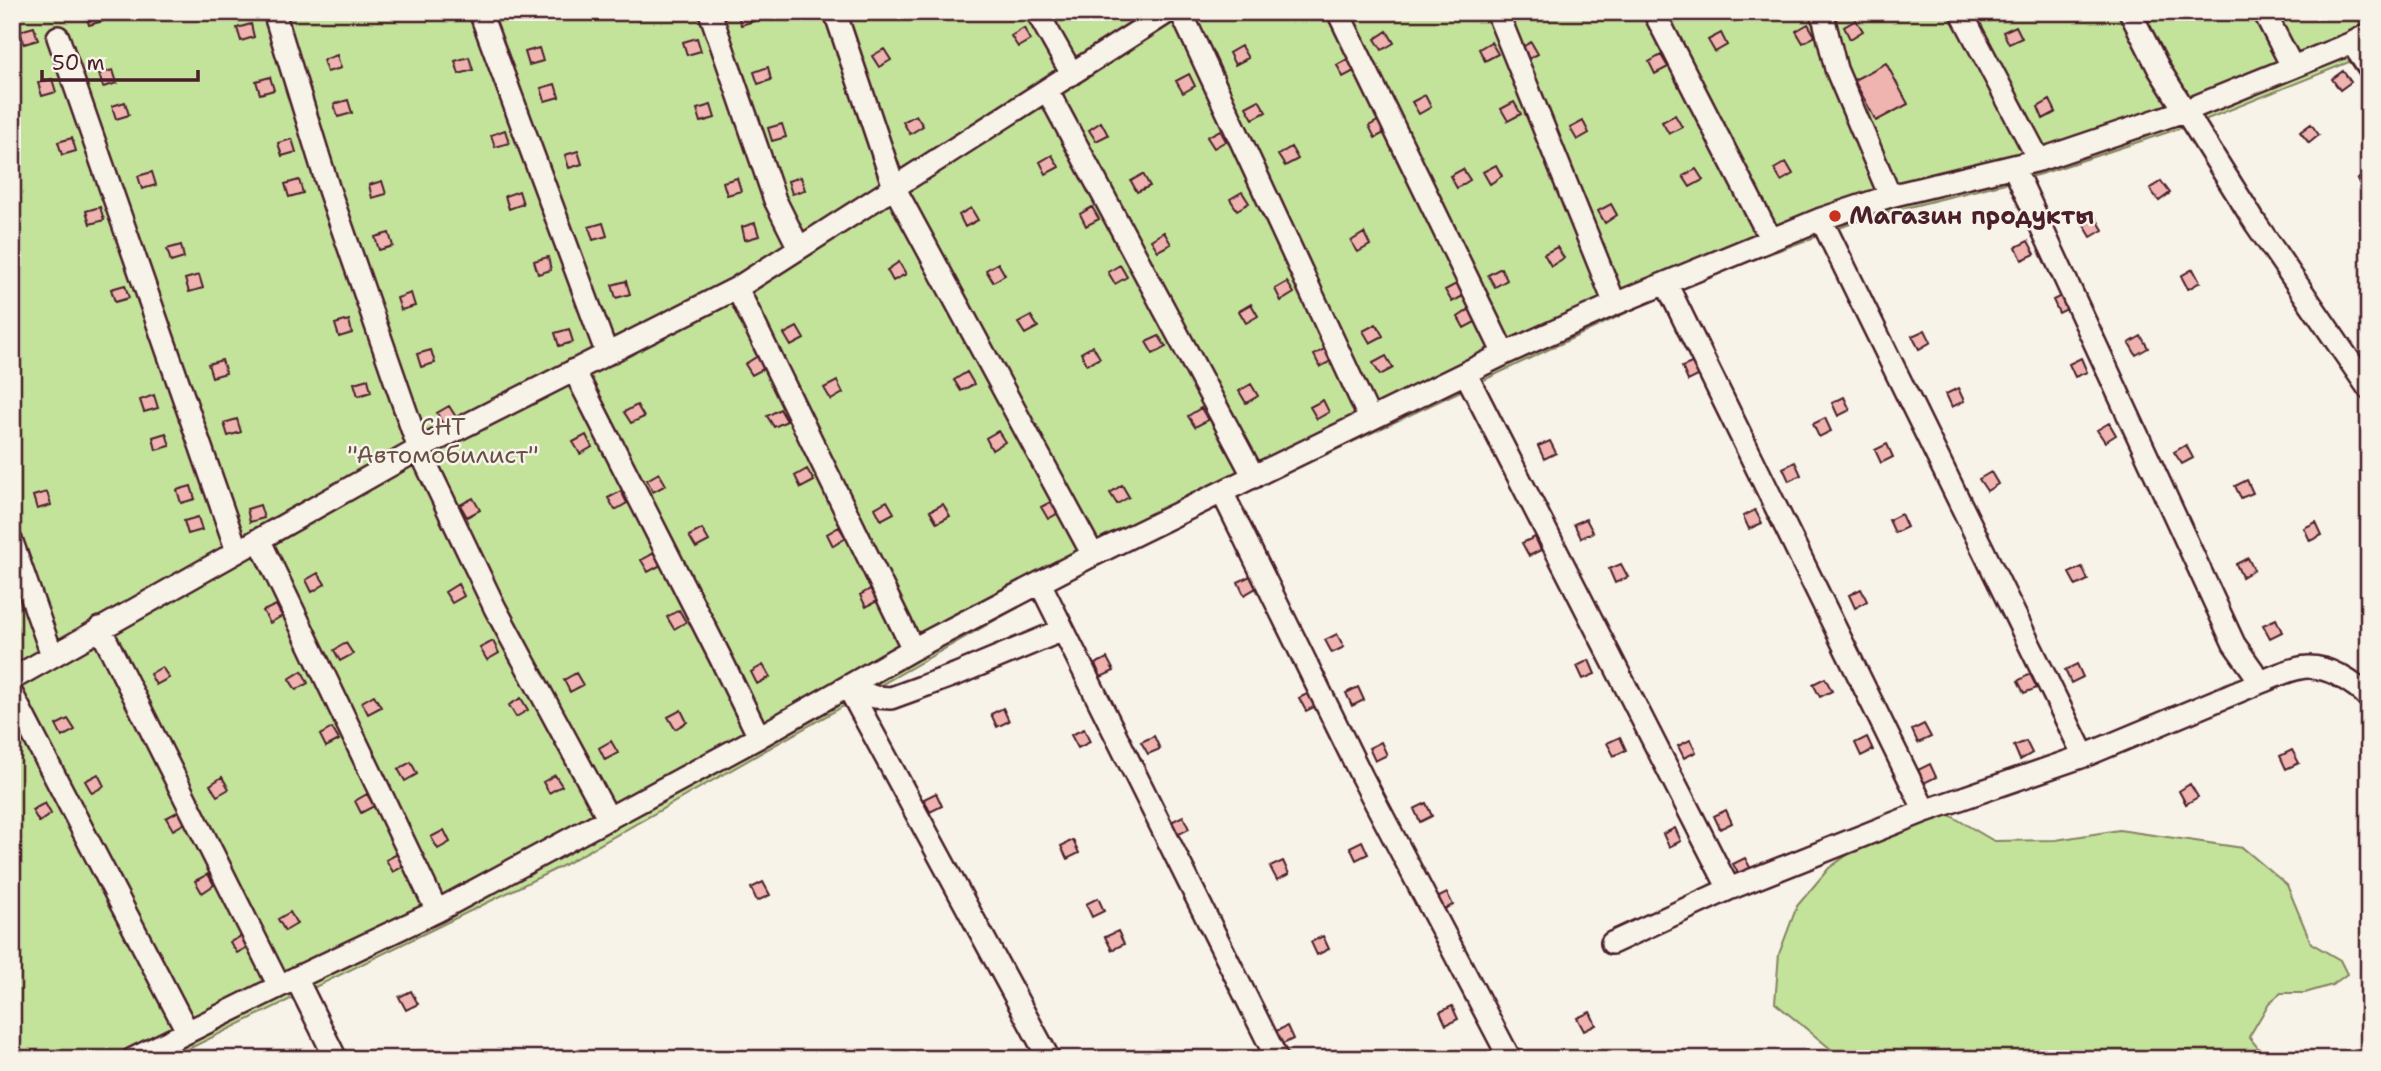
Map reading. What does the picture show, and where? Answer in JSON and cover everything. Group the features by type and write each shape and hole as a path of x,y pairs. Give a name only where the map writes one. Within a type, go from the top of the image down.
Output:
{"street":[{"path":"274,12 329,190 419,449 495,608 609,819"},
{"path":"480,12 607,354"},
{"path":"710,12 775,200 799,248"},
{"path":"835,12 894,187 1093,555"},
{"path":"1037,12 1072,74"},
{"path":"12,679 419,449 737,288 1168,12"},
{"path":"1181,12 1370,419"},
{"path":"1338,12 1504,354"},
{"path":"1497,12 1615,304"},
{"path":"1654,12 1770,240"},
{"path":"1820,12 1825,20 1836,69 1890,196"},
{"path":"1961,12 2039,160"},
{"path":"2130,12 2159,69 2256,224 2369,389"},
{"path":"2264,12 2292,66"},
{"path":"58,37 237,551"},
{"path":"133,1059 437,911 759,737 914,649 1093,555 1504,354 1615,304 1821,219 1890,196 2039,160 2187,110 2360,38 2369,68"},
{"path":"1047,90 1254,477"},
{"path":"2014,167 2234,645 2261,682"},
{"path":"1821,219 2084,756"},
{"path":"1666,283 1925,811"},
{"path":"737,288 914,649"},
{"path":"574,370 759,737"},
{"path":"1466,374 1728,889"},
{"path":"1222,492 1362,777 1510,1059"},
{"path":"259,539 437,911"},
{"path":"12,542 52,655"},
{"path":"1040,583 1277,1059"},
{"path":"100,628 287,982 336,1059"},
{"path":"848,687 876,697 891,698 968,670 1063,630"},
{"path":"1612,943 1728,889 1925,811 2084,756 2300,667 2321,667 2347,680 2369,698"},
{"path":"848,687 1049,1059"},
{"path":"12,694 187,1031"}],"green space":[{"name":"СНТ \"Автомобилист\"","path":"12,12 2369,12 2369,54 2202,121 2041,174 1869,217 1685,285 1094,564 560,867 168,1059 12,1059"},
{"path":"1948,814 1994,841 2056,840 2119,830 2243,848 2287,885 2311,943 2340,960 2347,974 2332,985 2305,993 2281,993 2269,1003 2249,1037 2267,1059 1843,1059 1775,1003 1779,954 1797,906 1829,868 1860,846"}],"building":[{"path":"85,12 100,12 103,21 89,25"},
{"path":"737,12 752,12 754,21 741,25"},
{"path":"1856,20 1863,31 1850,39 1844,27"},
{"path":"251,24 254,37 241,41 237,28"},
{"path":"1808,24 1815,36 1803,43 1796,31"},
{"path":"2016,26 2022,38 2009,44 2003,32"},
{"path":"34,27 38,40 24,44 20,31"},
{"path":"1024,28 1030,40 1018,47 1011,36"},
{"path":"1387,31 1394,43 1382,50 1375,39"},
{"path":"1721,33 1727,45 1715,52 1708,40"},
{"path":"697,38 701,51 687,55 683,42"},
{"path":"1491,42 1498,54 1485,61 1479,49"},
{"path":"1531,42 1538,54 1525,61 1519,49"},
{"path":"1241,46 1248,58 1235,65 1229,53"},
{"path":"539,48 543,61 529,65 525,52"},
{"path":"884,49 891,60 879,67 872,56"},
{"path":"337,55 341,68 327,72 323,60"},
{"path":"1661,55 1668,67 1655,74 1649,62"},
{"path":"469,57 473,70 459,74 455,61"},
{"path":"1349,58 1356,70 1343,77 1337,65"},
{"path":"1886,63 1908,104 1876,121 1854,80"},
{"path":"768,67 771,80 758,84 754,72"},
{"path":"113,70 117,83 103,87 99,74"},
{"path":"2343,71 2351,82 2340,90 2332,79"},
{"path":"1189,74 1195,86 1183,93 1176,81"},
{"path":"270,77 274,90 260,94 256,81"},
{"path":"52,79 56,92 42,96 38,83"},
{"path":"555,84 559,97 545,101 541,88"},
{"path":"1425,95 1431,107 1419,114 1412,102"},
{"path":"348,100 352,113 338,117 334,104"},
{"path":"1259,100 1266,112 1253,119 1246,107"},
{"path":"2050,100 2056,112 2043,119 2038,107"},
{"path":"125,102 129,115 116,119 112,106"},
{"path":"1514,102 1521,114 1508,121 1501,109"},
{"path":"711,105 715,118 701,122 697,109"},
{"path":"916,115 923,126 910,134 903,122"},
{"path":"1675,115 1682,127 1669,134 1662,122"},
{"path":"1381,119 1388,131 1375,138 1369,126"},
{"path":"1583,121 1589,133 1577,140 1570,128"},
{"path":"1101,122 1108,135 1096,141 1089,130"},
{"path":"782,124 786,137 772,141 768,128"},
{"path":"2311,124 2319,135 2309,143 2300,132"},
{"path":"505,130 509,143 495,147 491,135"},
{"path":"1220,130 1226,141 1214,148 1207,137"},
{"path":"72,138 76,151 62,155 58,142"},
{"path":"292,139 296,152 282,156 278,143"},
{"path":"1291,147 1298,159 1285,166 1278,155"},
{"path":"578,151 582,164 569,168 565,155"},
{"path":"1052,155 1059,167 1046,174 1040,162"},
{"path":"1786,162 1793,174 1781,181 1774,169"},
{"path":"1496,165 1502,176 1490,184 1483,172"},
{"path":"1463,169 1470,180 1457,188 1450,176"},
{"path":"1696,169 1703,180 1690,187 1683,176"},
{"path":"152,172 156,185 142,189 138,176"},
{"path":"2367,172 2369,189 2365,191 2357,180"},
{"path":"1143,174 1150,186 1137,192 1131,181"},
{"path":"801,177 805,190 792,194 788,181"},
{"path":"737,178 741,191 727,195 723,182"},
{"path":"299,180 303,193 289,197 285,184"},
{"path":"382,181 386,194 372,198 369,185"},
{"path":"2161,181 2170,193 2159,201 2150,189"},
{"path":"519,191 523,204 509,209 505,196"},
{"path":"1242,192 1249,203 1237,210 1230,199"},
{"path":"1611,204 1617,215 1605,223 1598,211"},
{"path":"100,207 104,220 90,224 86,211"},
{"path":"1092,207 1099,219 1086,226 1080,214"},
{"path":"971,208 978,220 965,227 959,215"},
{"path":"2096,218 2103,230 2091,237 2084,225"},
{"path":"603,223 607,236 593,240 589,227"},
{"path":"755,223 759,236 745,240 742,227"},
{"path":"1164,232 1171,244 1158,251 1151,240"},
{"path":"389,233 393,246 379,250 375,237"},
{"path":"1364,233 1370,245 1358,252 1351,241"},
{"path":"2028,241 2035,254 2022,260 2016,247"},
{"path":"181,245 184,258 171,262 167,249"},
{"path":"1557,247 1564,258 1551,266 1544,254"},
{"path":"548,257 551,270 538,274 534,261"},
{"path":"899,262 906,274 893,281 887,270"},
{"path":"998,263 1005,275 993,282 986,270"},
{"path":"1120,265 1127,277 1115,284 1108,272"},
{"path":"1501,268 1507,280 1495,287 1488,275"},
{"path":"2193,269 2200,282 2188,289 2181,276"},
{"path":"199,275 203,288 189,292 185,279"},
{"path":"626,281 630,294 616,298 612,285"},
{"path":"1287,282 1294,293 1281,301 1275,289"},
{"path":"1458,283 1465,295 1452,302 1445,290"},
{"path":"125,285 129,298 115,302 111,289"},
{"path":"411,293 415,306 401,310 397,298"},
{"path":"2065,294 2071,307 2059,313 2053,300"},
{"path":"1251,304 1258,316 1246,323 1239,311"},
{"path":"1470,309 1477,321 1464,328 1458,317"},
{"path":"1031,316 1038,327 1025,334 1018,323"},
{"path":"349,320 352,333 339,337 335,324"},
{"path":"1376,324 1383,336 1370,343 1363,331"},
{"path":"797,327 804,339 791,346 784,334"},
{"path":"569,329 573,342 559,346 555,333"},
{"path":"1925,330 1931,342 1919,349 1912,336"},
{"path":"1159,336 1166,347 1153,354 1146,342"},
{"path":"2141,336 2148,348 2136,355 2129,343"},
{"path":"1093,346 1100,358 1087,365 1081,353"},
{"path":"1326,348 1333,360 1320,367 1314,355"},
{"path":"431,350 435,363 421,367 417,354"},
{"path":"758,356 765,368 752,375 745,364"},
{"path":"1386,356 1393,368 1380,375 1373,363"},
{"path":"2081,358 2087,372 2075,377 2069,364"},
{"path":"222,360 226,373 212,377 208,364"},
{"path":"1694,362 1700,375 1688,381 1682,367"},
{"path":"967,372 974,384 961,391 954,380"},
{"path":"368,379 371,392 358,396 354,383"},
{"path":"837,381 843,393 831,400 824,388"},
{"path":"1251,384 1258,396 1246,403 1239,391"},
{"path":"1958,388 1964,401 1952,407 1946,394"},
{"path":"154,395 158,408 144,412 140,400"},
{"path":"1844,397 1850,410 1838,416 1832,403"},
{"path":"1323,400 1329,412 1317,419 1310,407"},
{"path":"637,405 644,417 631,423 624,412"},
{"path":"449,406 456,417 443,425 437,413"},
{"path":"1201,408 1208,420 1195,427 1188,416"},
{"path":"780,409 787,421 774,427 767,416"},
{"path":"1825,418 1831,431 1819,437 1813,424"},
{"path":"237,419 241,432 228,436 224,423"},
{"path":"2109,423 2116,435 2105,442 2097,430"},
{"path":"998,431 1005,442 992,450 986,438"},
{"path":"166,433 170,446 156,450 153,437"},
{"path":"586,435 592,447 580,454 573,442"},
{"path":"1550,441 1556,453 1544,459 1538,446"},
{"path":"1887,444 1893,457 1881,463 1875,450"},
{"path":"2186,445 2193,458 2182,464 2174,452"},
{"path":"1795,462 1801,475 1789,481 1783,468"},
{"path":"807,469 814,481 801,488 795,476"},
{"path":"1991,472 1998,484 1987,491 1979,479"},
{"path":"659,473 666,485 653,492 647,480"},
{"path":"2247,480 2253,493 2241,498 2235,486"},
{"path":"1122,485 1129,497 1117,504 1110,493"},
{"path":"191,486 195,499 181,503 177,490"},
{"path":"621,491 627,503 615,510 608,498"},
{"path":"47,492 51,505 37,509 33,496"},
{"path":"473,498 480,510 467,517 460,505"},
{"path":"1054,500 1060,512 1048,519 1041,507"},
{"path":"887,501 894,513 881,520 875,508"},
{"path":"943,504 950,516 937,523 930,511"},
{"path":"260,505 264,518 250,522 247,509"},
{"path":"1755,510 1762,523 1749,529 1743,516"},
{"path":"1901,514 1907,527 1895,533 1889,520"},
{"path":"198,517 202,530 188,534 184,521"},
{"path":"1586,519 1593,532 1581,538 1574,524"},
{"path":"2316,522 2322,535 2310,541 2304,528"},
{"path":"839,527 846,538 833,546 827,534"},
{"path":"702,529 709,541 696,548 689,536"},
{"path":"1535,537 1541,550 1529,556 1522,543"},
{"path":"654,553 661,565 648,572 641,560"},
{"path":"2248,558 2254,570 2242,577 2236,564"},
{"path":"1621,564 1628,577 1615,583 1609,569"},
{"path":"2082,567 2088,580 2076,586 2069,573"},
{"path":"318,573 325,584 312,592 306,580"},
{"path":"1250,576 1256,588 1244,595 1238,582"},
{"path":"458,584 464,596 452,603 445,592"},
{"path":"872,588 879,600 866,607 860,595"},
{"path":"1861,589 1867,601 1855,608 1849,595"},
{"path":"276,605 282,616 270,623 263,611"},
{"path":"679,610 686,622 674,629 667,617"},
{"path":"2276,619 2282,632 2270,638 2263,625"},
{"path":"1337,634 1344,647 1332,653 1325,640"},
{"path":"493,641 499,653 487,660 480,648"},
{"path":"346,643 353,654 340,661 334,650"},
{"path":"1107,658 1114,671 1101,677 1095,664"},
{"path":"1589,660 1595,674 1583,679 1577,666"},
{"path":"2077,664 2083,677 2071,683 2065,670"},
{"path":"763,665 770,677 757,684 751,672"},
{"path":"162,667 169,678 156,685 150,674"},
{"path":"302,671 308,683 296,690 289,679"},
{"path":"576,673 583,685 570,692 564,680"},
{"path":"2030,674 2037,688 2024,693 2018,681"},
{"path":"1825,678 1832,691 1820,697 1813,684"},
{"path":"1358,687 1364,700 1352,706 1346,693"},
{"path":"1311,692 1318,705 1306,711 1299,698"},
{"path":"374,695 381,707 368,714 362,702"},
{"path":"521,698 528,710 516,717 509,705"},
{"path":"1003,708 1009,721 997,727 991,714"},
{"path":"681,710 687,722 675,729 668,717"},
{"path":"68,719 75,730 62,737 56,725"},
{"path":"1924,724 1931,737 1918,743 1912,730"},
{"path":"332,728 339,740 326,747 320,735"},
{"path":"1084,729 1090,742 1078,748 1071,735"},
{"path":"1154,736 1160,749 1148,754 1141,742"},
{"path":"1620,737 1626,750 1614,756 1607,743"},
{"path":"1867,737 1873,750 1861,756 1855,743"},
{"path":"1690,740 1696,752 1684,758 1678,746"},
{"path":"611,741 618,753 605,760 599,748"},
{"path":"2026,741 2032,753 2020,760 2014,746"},
{"path":"1381,742 1387,755 1375,761 1369,748"},
{"path":"2292,750 2299,763 2286,769 2280,756"},
{"path":"411,762 417,774 405,781 398,769"},
{"path":"1930,764 1936,777 1924,783 1918,770"},
{"path":"98,774 104,786 92,793 85,781"},
{"path":"555,775 562,786 549,793 543,782"},
{"path":"222,777 229,789 217,796 210,785"},
{"path":"2190,784 2198,797 2186,804 2179,791"},
{"path":"936,793 942,806 930,812 924,799"},
{"path":"367,794 374,806 361,813 355,801"},
{"path":"45,803 51,814 39,822 32,810"},
{"path":"1426,803 1432,816 1420,822 1414,809"},
{"path":"1726,810 1732,823 1720,829 1714,816"},
{"path":"179,811 185,823 173,830 166,818"},
{"path":"1183,816 1189,829 1177,835 1171,822"},
{"path":"1675,828 1681,841 1669,847 1663,834"},
{"path":"444,830 450,842 438,849 431,837"},
{"path":"1073,840 1079,853 1067,859 1061,846"},
{"path":"1362,841 1368,854 1356,860 1350,847"},
{"path":"399,853 406,865 393,872 386,860"},
{"path":"1745,858 1752,871 1740,877 1733,864"},
{"path":"1283,861 1289,874 1277,880 1270,867"},
{"path":"208,874 214,885 202,893 195,881"},
{"path":"763,882 770,895 757,901 751,888"},
{"path":"1447,893 1453,905 1441,911 1435,899"},
{"path":"1098,898 1104,911 1092,917 1086,904"},
{"path":"290,912 297,924 285,931 278,919"},
{"path":"1118,931 1124,944 1112,950 1105,937"},
{"path":"243,935 250,946 237,953 230,942"},
{"path":"1323,936 1329,949 1317,955 1311,942"},
{"path":"411,991 418,1004 406,1010 399,997"},
{"path":"1452,1006 1458,1019 1446,1025 1440,1012"},
{"path":"1590,1012 1596,1025 1584,1031 1577,1018"},
{"path":"1287,1026 1293,1039 1281,1045 1274,1032"}],"place":[{"name":"Магазин продукты","path":"1835,216"}]}
